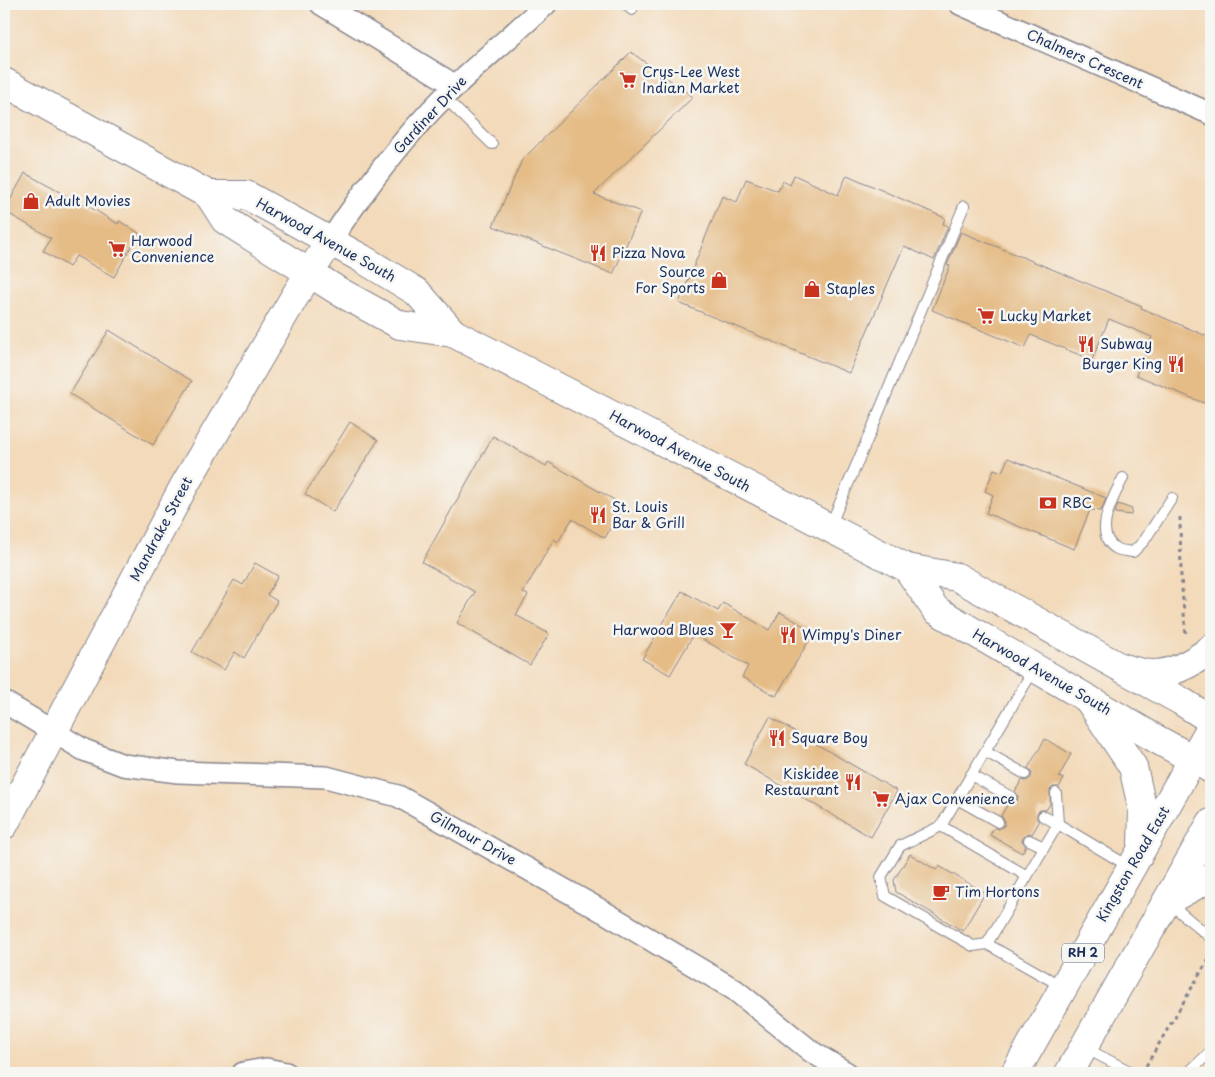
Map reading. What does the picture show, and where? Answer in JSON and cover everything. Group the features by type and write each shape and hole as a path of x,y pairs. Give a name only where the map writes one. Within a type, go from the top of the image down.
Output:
{"main road":[{"name":"Harwood Avenue South","path":"4,82 209,196 225,220 340,292 400,325 453,333 907,568 957,578 1122,668 1211,720"},
{"name":"Harwood Avenue South","path":"209,196 246,195 330,241 417,292 453,333"},
{"name":"Mandrake Street","path":"4,825 184,486 330,241"},
{"name":"Harwood Avenue South","path":"907,568 936,610 1202,764"},
{"path":"1122,668 1151,674 1176,670 1195,661 1211,649"},
{"path":"1088,698 1132,766 1143,811 1136,858"},
{"name":"RH 2","path":"1202,764 1211,727"},
{"name":"Kingston Road East","path":"1015,1073 1136,858 1202,764"},
{"path":"1069,1073 1211,823"},
{"path":"1167,901 1211,877"}],"street":[{"path":"321,4 450,92"},
{"name":"Gardiner Drive","path":"330,241 346,216 395,151 450,92 546,4"},
{"name":"Chalmers Crescent","path":"960,4 1211,114"},
{"name":"Gilmour Drive","path":"4,702 84,750 123,765 178,772 326,777 398,796 604,912 735,990 812,1052 847,1073"},
{"path":"243,1073 266,1069 286,1073"}],"lane":[{"path":"450,92 492,144"},
{"path":"829,528 964,206"},
{"path":"1123,478 1107,512 1105,526 1107,539 1117,549 1133,552 1144,541 1172,498"},
{"path":"1035,668 941,826 900,846 881,877 885,896 973,946 987,944 1064,987"},
{"path":"986,752 1025,774"},
{"path":"971,775 1011,797"},
{"path":"987,944 1058,824 1056,793"},
{"path":"957,799 998,822"},
{"path":"1043,816 1136,858"},
{"path":"941,826 1027,876"},
{"path":"1029,840 1044,847"},
{"path":"1167,901 1211,938"},
{"path":"1084,1047 1133,1073"},
{"path":"1188,1073 1210,1054"}],"path":[{"path":"1180,511 1181,577 1186,637"},
{"path":"1141,1073 1211,954"}],"building":[{"path":"631,52 693,97 594,194 641,212 613,274 493,226 522,160"},
{"path":"25,173 74,200 75,198 118,224 119,221 139,233 114,277 76,256 69,267 43,251 51,238 4,211"},
{"name":"Staples","path":"794,175 838,195 847,175 945,218 943,224 948,226 934,260 904,246 849,373 679,303 722,196 737,202 746,179 778,191 783,181 790,185"},
{"path":"961,232 1142,306 1141,308 1211,338 1211,406 1136,375 1152,337 1109,319 1092,360 1031,335 1025,348 932,310 950,266 947,265"},
{"path":"109,330 192,381 153,445 70,394"},
{"path":"350,422 378,440 333,512 305,494"},
{"path":"493,436 546,466 548,462 623,505 605,538 572,519 558,542 554,539 523,593 528,595 516,615 549,634 530,665 457,623 475,592 422,562"},
{"name":"RBC","path":"1008,458 1106,498 1101,511 1090,510 1074,549 986,513 993,495 985,491 994,469 1002,472"},
{"path":"1118,504 1132,509 1131,515 1115,513"},
{"path":"255,563 278,576 267,595 277,601 244,658 235,652 224,670 192,652 234,580 243,585"},
{"path":"682,591 718,611 723,603 769,630 780,612 814,632 776,696 742,677 748,666 694,634 670,675 642,659"},
{"path":"770,717 897,791 871,837 744,764"},
{"path":"1045,739 1071,754 1059,777 1064,779 1059,787 1053,787 1050,790 1050,804 1046,810 1040,810 1037,813 1039,822 1032,834 1028,833 1023,837 1022,841 1026,846 1022,853 990,835 994,828 999,829 1004,826 1005,821 1001,816 1008,803 1012,804 1017,801 1018,796 1015,791 1022,780 1026,781 1031,778 1032,773 1028,768"},
{"name":"Tim Hortons","path":"910,854 936,870 939,866 985,893 963,931 896,892 894,880"}],"place":[{"name":"Crys-Lee West Indian Market","path":"628,80"},
{"name":"Adult Movies","path":"31,201"},
{"name":"Harwood Convenience","path":"117,249"},
{"name":"Pizza Nova","path":"598,253"},
{"name":"Source For Sports","path":"719,280"},
{"name":"Staples","path":"812,289"},
{"name":"Lucky Market","path":"986,316"},
{"name":"Subway","path":"1086,344"},
{"name":"Burger King","path":"1176,364"},
{"name":"RBC","path":"1048,503"},
{"name":"St. Louis Bar & Grill","path":"598,515"},
{"name":"Harwood Blues","path":"728,630"},
{"name":"Wimpy's Diner","path":"788,635"},
{"name":"Square Boy","path":"777,738"},
{"name":"Kiskidee Restaurant","path":"853,782"},
{"name":"Ajax Convenience","path":"881,799"},
{"name":"Tim Hortons","path":"941,892"}]}
